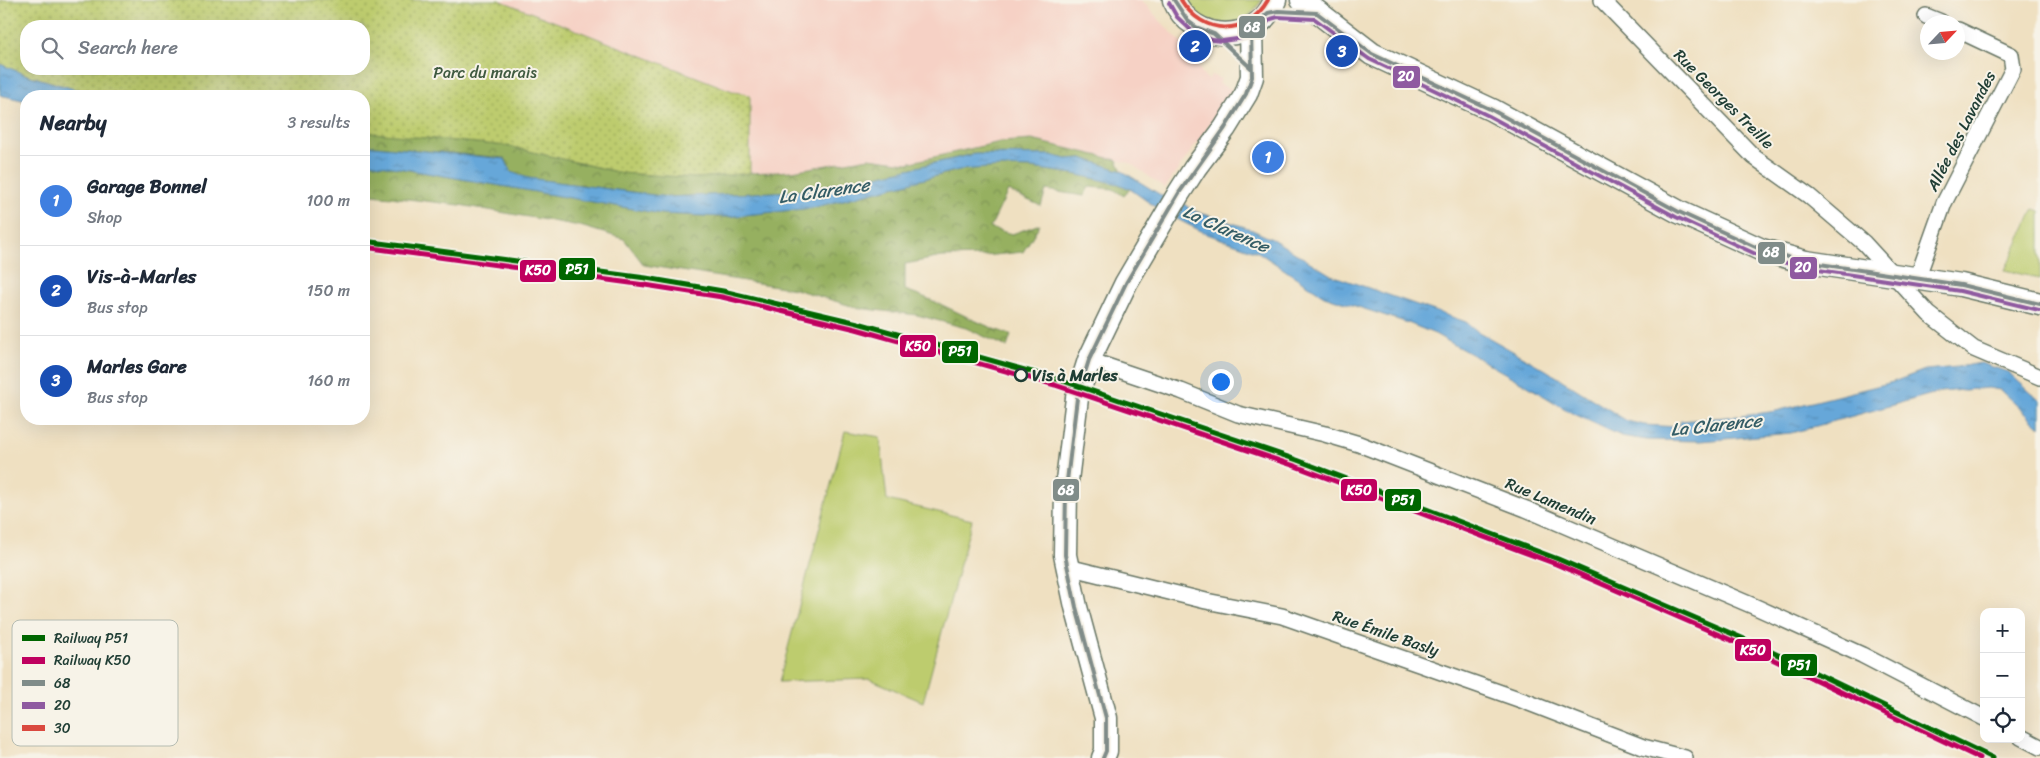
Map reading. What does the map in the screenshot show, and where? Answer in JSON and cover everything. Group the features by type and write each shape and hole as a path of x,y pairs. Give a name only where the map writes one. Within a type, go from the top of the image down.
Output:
{"main road":[{"path":"1174,0 1188,21 1214,34 1251,68"},
{"path":"1214,34 1233,34 1251,28 1272,6 1278,11 1310,6 1372,54 1492,110 1687,216 1762,250 1806,262 1961,285 2040,304"},
{"path":"1104,758 1106,751 1106,718 1067,570 1064,537 1070,452 1077,398 1089,360 1126,283 1179,193 1246,94 1252,77 1251,28"}],"street":[{"name":"Rue Georges Treille","path":"1602,0 1754,157 1809,196 1864,243 1929,314 1974,349 2040,377"},
{"name":"Allée des Lavandes","path":"1918,279 1944,203 2013,69 2011,56 1965,33"},
{"name":"Rue Lamendin","path":"1089,360 1238,414 1325,434 1358,444 1526,509 1836,643 1980,716"},
{"name":"Rue Émile Basly","path":"1067,570 1076,570 1206,601 1282,616 1524,701 1643,747 1685,758"},
{"path":"2025,739 2040,747"}],"shaded area":[{"path":"499,0 1141,0 1184,46 1205,77 1209,80 1211,75 1221,79 1219,84 1234,90 1165,188 1130,163 1091,154 1000,142 907,163 869,158 792,171 750,173 749,95 735,92"}],"green space":[{"name":"Parc du marais","path":"0,0 499,0 735,92 750,95 750,173 697,178 622,173 508,146 370,133 370,90 77,90 27,75 370,75 370,20 20,20 20,72 0,64"},
{"path":"1185,0 1262,0 1251,14 1240,21 1226,24 1201,18"},
{"path":"370,133 508,146 621,173 697,178 792,171 869,158 907,163 1000,142 1032,140 1117,160 1122,171 1082,158 1066,159 1051,155 975,154 864,179 798,191 668,197 528,178 511,172 505,158 370,146"},
{"path":"370,163 662,214 726,217 812,208 959,170 1001,167 1032,168 1074,174 1119,184 1130,189 1124,196 1113,189 1089,187 1084,196 1046,190 1041,206 1008,191 990,228 1012,234 1040,224 1023,252 984,256 942,257 905,264 905,290 1011,335 1007,347 966,328 917,315 858,308 795,289 644,265 624,239 580,226 460,205 370,195"},
{"path":"2034,209 2040,211 2040,279 2005,270"},
{"path":"845,431 880,437 887,500 972,520 923,702 870,679 779,682"}],"water":[{"path":"0,64 20,72 20,75 27,75 77,90 20,90 20,100 0,95"},
{"name":"La Clarence","path":"370,146 505,159 511,172 528,178 668,197 798,191 864,179 975,154 1051,155 1066,159 1082,158 1122,171 1164,197 1158,209 1130,189 1119,184 1074,174 1032,168 1001,167 959,170 812,208 726,217 662,214 370,163"},
{"name":"La Clarence","path":"1184,204 1191,210 1248,228 1274,240 1331,275 1466,322 1477,331 1546,370 1627,421 1644,425 1678,427 1681,421 1741,417 1776,411 1893,382 1925,370 1981,363 2008,372 2040,401 2040,427 2000,390 1988,388 1940,392 1791,433 1701,441 1647,440 1621,436 1570,412 1435,334 1408,323 1324,296 1258,252 1207,234 1175,218"}],"rail line":[{"name":"P51","path":"370,242 646,278 723,291 858,323 1057,379 1297,460 1558,559 1749,641 1993,758"},
{"name":"K50","path":"370,248 722,297 856,329 1055,385 1295,466 1556,564 1747,647 1979,758"}],"transit line":[{"name":"68","path":"1174,0 1188,21 1196,27 1214,34 1251,68"},
{"name":"30","path":"1181,0 1190,12 1201,20 1213,26 1225,27 1237,26 1249,21 1268,0"},
{"name":"20","path":"1169,3 1177,17 1193,32 1212,40 1222,41 1244,38 1254,34 1271,19 1278,17 1315,19 1369,59 1489,116 1676,217 1760,256 1805,268 1960,291 2039,310"},
{"name":"68","path":"1103,758 1106,751 1106,718 1076,607 1065,555 1066,489 1077,398 1089,360 1126,283 1179,193 1225,128 1246,94 1252,77 1251,28 1268,13 1278,11 1317,13 1372,54 1492,110 1679,212 1762,250 1806,262 1961,285 2040,304"}],"place":[{"name":"Vis-à-Marles","path":"1195,46"},
{"name":"Marles Gare","path":"1342,51"},
{"name":"Garage Bonnel","path":"1268,157"},
{"name":"Vis à Marles","path":"1021,375"}]}
